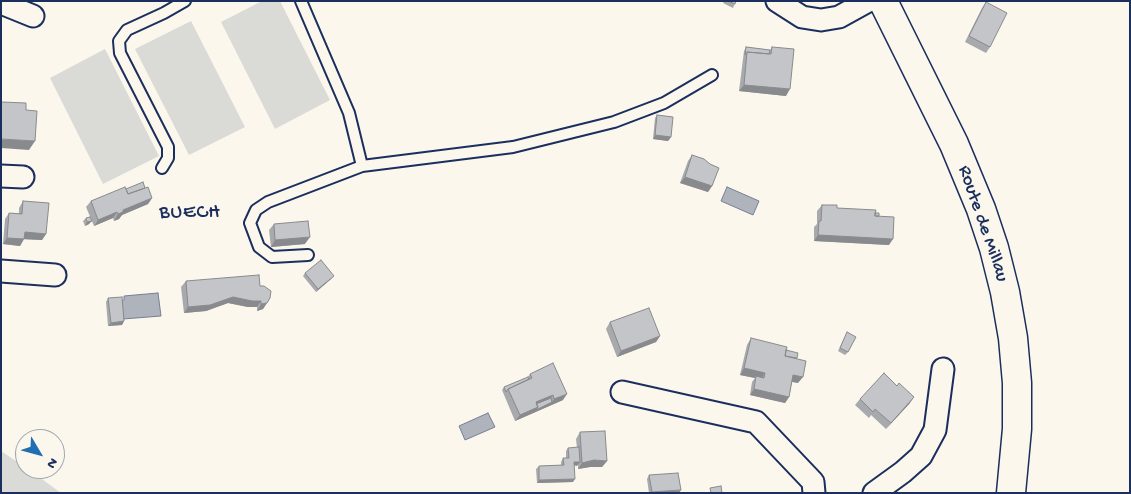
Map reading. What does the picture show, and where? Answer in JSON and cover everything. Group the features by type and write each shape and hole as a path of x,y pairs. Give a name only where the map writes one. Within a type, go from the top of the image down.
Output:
{"main road":[{"name":"Route de Millau","path":"883,1 954,144 981,209 994,248 1005,292 1013,338 1017,383 1017,429 1011,493"}],"street":[{"path":"777,1 802,17 821,20 840,16 868,1"},
{"path":"1,3 33,16"},
{"path":"1,176 23,177"},
{"path":"1,271 55,275"},
{"path":"874,493 921,456 935,430 943,368"},
{"path":"622,392 756,422 813,482 814,493"}],"lane":[{"path":"162,168 168,158 168,147 120,53 119,40 127,30 185,1"},
{"path":"301,1 349,113 362,166"},
{"path":"308,255 272,256 259,247 250,223 256,210 268,202 362,166 513,147 614,122 664,103 712,75"}],"shaded area":[{"path":"262,1 280,1 330,100 275,129 221,22"},
{"path":"191,21 245,127 189,155 135,49"},
{"path":"105,49 159,156 103,184 50,78"},
{"path":"727,187 759,201 753,215 721,201"},
{"path":"158,293 161,316 123,319 122,301 124,296"},
{"path":"488,413 495,427 465,440 459,426"},
{"path":"1,451 15,460 15,479 42,479 61,493 1,493"}],"building":[{"path":"986,2 1007,13 990,47 969,36"},
{"path":"746,47 770,50 769,54 747,52 745,55"},
{"path":"772,47 794,49 790,89 744,85 747,52 771,54"},
{"path":"1,102 26,103 26,110 37,111 35,141 1,139"},
{"path":"657,115 673,117 671,137 655,135"},
{"path":"692,155 704,159 719,168 712,186 685,177"},
{"path":"143,182 145,188 128,194 126,189"},
{"path":"125,187 128,194 148,187 152,198 123,210 123,212 118,214 117,212 98,220 91,201"},
{"path":"23,201 49,203 46,234 25,232 24,239 7,238 9,213 22,214"},
{"path":"822,205 837,205 837,208 876,210 875,216 894,217 893,239 818,235"},
{"path":"90,217 92,221 87,222 86,218"},
{"path":"308,221 310,237 275,240 274,224"},
{"path":"321,260 334,276 318,289 305,273"},
{"path":"259,275 260,286 264,286 271,291 267,303 261,304 261,301 233,297 210,305 188,307 186,281"},
{"path":"122,297 124,321 111,323 108,298"},
{"path":"649,308 660,336 621,351 610,322"},
{"path":"847,332 856,337 848,352 840,348"},
{"path":"751,338 787,347 785,356 806,361 803,377 793,375 789,397 754,389 756,376 764,378 765,373 744,368"},
{"path":"786,350 798,353 797,358 785,356"},
{"path":"553,363 567,394 554,399 553,395 536,402 538,407 520,415 508,389 532,378 530,374"},
{"path":"884,373 897,386 899,383 914,397 891,423 875,409 873,412 860,399"},
{"path":"528,377 529,379 508,389 506,392 504,387"},
{"path":"551,398 552,402 536,410 538,407 536,404"},
{"path":"605,431 607,461 594,460 582,463 580,432"},
{"path":"579,447 580,462 574,462 575,479 539,480 539,466 564,465 563,458 569,458 568,448"},
{"path":"678,473 681,490 652,492 649,475"},
{"path":"721,486 722,493 711,493 710,488"}],"district":[{"name":"BUECH","path":"190,214"}]}
